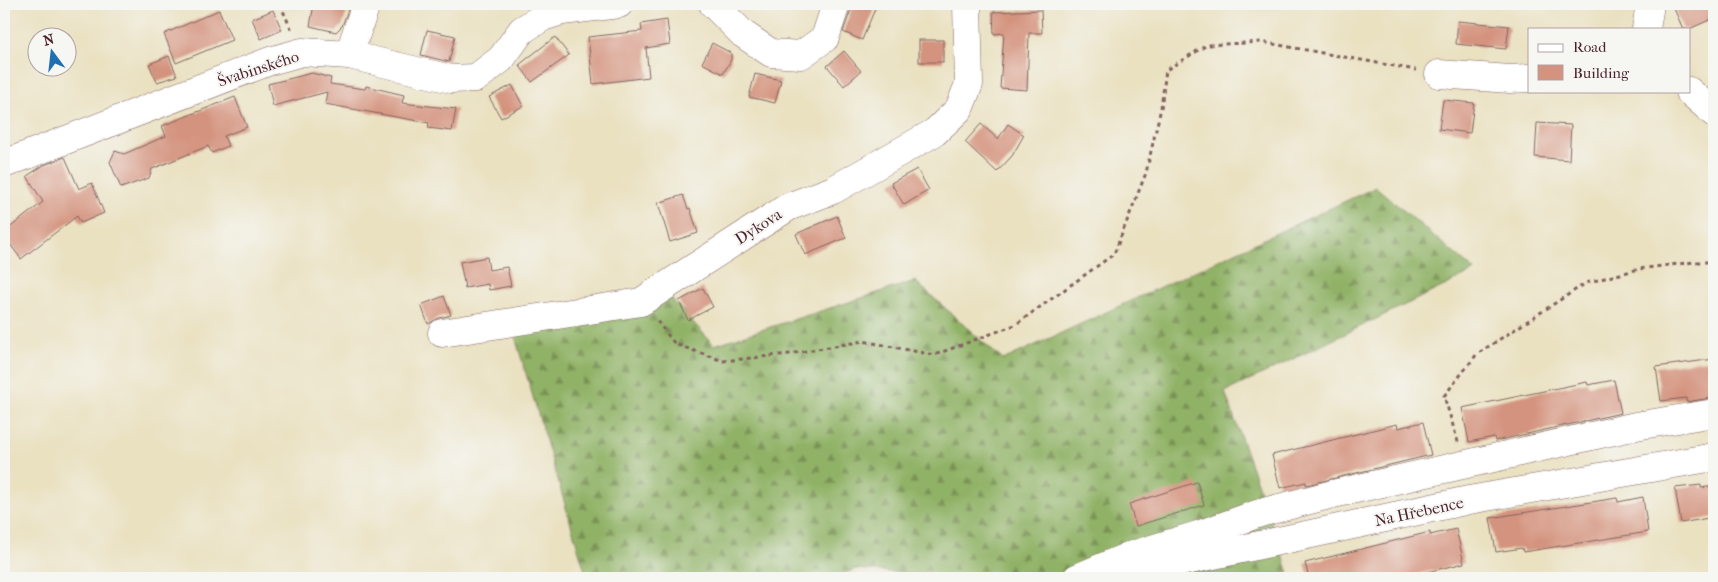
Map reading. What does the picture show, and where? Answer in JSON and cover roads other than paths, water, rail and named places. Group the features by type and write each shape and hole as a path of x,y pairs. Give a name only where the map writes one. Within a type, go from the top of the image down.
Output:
{"street":[{"path":"349,55 366,4"},
{"name":"Švabinského","path":"4,164 270,61 302,52 349,55 452,79 476,78 501,59 522,30 542,17 562,12 619,4"},
{"path":"712,4 743,34 771,53 801,55 826,38 836,4"},
{"name":"Dykova","path":"442,333 641,302 788,207 833,190 935,132 959,109 969,84 967,4"},
{"path":"1646,28 1650,4"},
{"path":"1439,74 1510,79 1528,78"},
{"path":"1690,92 1714,113"},
{"path":"1077,578 1129,556 1198,535 1260,513 1342,492 1636,426 1714,413"},
{"name":"Na Hřebence","path":"1129,556 1148,569 1469,500 1714,457"}]}
